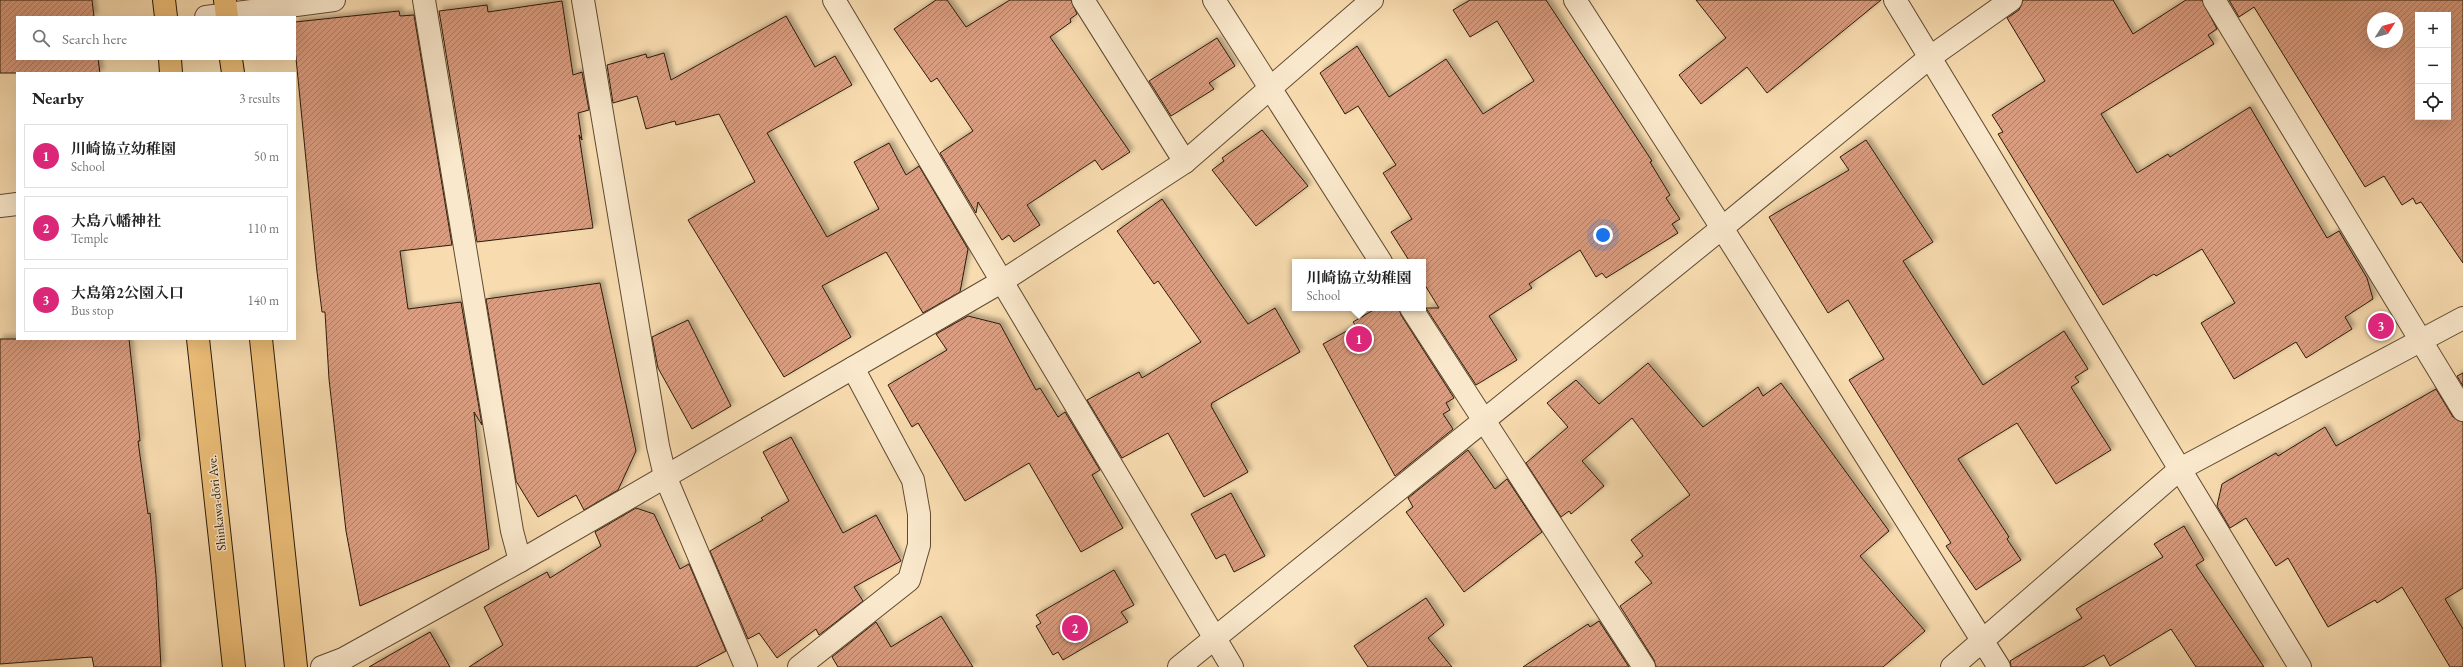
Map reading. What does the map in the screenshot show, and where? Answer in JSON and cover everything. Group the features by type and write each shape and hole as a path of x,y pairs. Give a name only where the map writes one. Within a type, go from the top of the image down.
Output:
{"main road":[{"path":"164,0 166,16"},
{"path":"170,60 171,72"},
{"path":"231,60 232,72"},
{"name":"Shinkawa-dōri Ave.","path":"198,340 234,667"},
{"path":"261,340 296,667"}],"street":[{"path":"221,12 334,0"},
{"path":"424,0 512,531 520,561"},
{"path":"583,0 658,446 665,476 746,667"},
{"path":"834,0 1213,639 1232,667"},
{"path":"1084,0 1185,162"},
{"path":"1214,0 1379,259"},
{"path":"322,667 343,659 520,561 1001,282 1185,162 1372,0"},
{"path":"1575,0 1722,228 2000,667"},
{"path":"1895,0 2300,667"},
{"path":"1179,667 1722,228 1929,58 2011,0"},
{"path":"2214,0 2463,410"},
{"path":"0,206 16,204"},
{"path":"1412,311 1644,667"},
{"path":"1952,667 2180,469 2463,318"},
{"path":"799,667 909,580 919,545 919,514 913,480 853,368"}],"building":[{"path":"0,0 92,0 94,16 16,16 16,60 98,60 100,72 0,73"},
{"path":"936,0 947,0 966,27 1010,0 1071,0 1077,14 1070,19 1071,22 1050,37 1130,152 1102,170 1095,160 1027,205 1040,225 1014,242 1009,235 1002,240 978,202 976,213 940,153 973,131 937,78 931,82 894,29"},
{"path":"1470,0 1546,0 1652,161 1650,162 1670,195 1666,198 1680,219 1672,224 1678,233 1606,278 1602,273 1596,277 1580,250 1529,284 1532,288 1489,316 1517,360 1476,385 1426,308 1439,308 1426,287 1426,259 1408,259 1391,232 1412,219 1383,173 1396,165 1358,106 1345,114 1320,73 1357,46 1389,97 1446,59 1483,114 1534,81 1497,21 1470,37 1453,10"},
{"path":"1696,0 1881,0 1767,93 1747,67 1701,104 1679,75 1726,38"},
{"path":"2023,0 2113,0 2133,34 2186,0 2202,0 2217,29 2208,35 2214,44 2101,114 2137,173 2168,154 2170,157 2250,107 2327,238 2339,231 2367,278 2373,299 2345,317 2352,329 2306,358 2296,342 2234,379 2201,323 2235,303 2202,249 2156,276 2154,274 2103,305 1998,134 2003,132 1992,115 2045,81 2007,18 2019,10"},
{"path":"2229,0 2463,0 2463,263 2421,202 2416,204 2413,198 2402,205 2384,176 2365,187 2254,7 2239,17"},
{"path":"562,1 573,75 582,72 589,110 578,113 582,140 579,135 593,228 477,242 439,11 487,5 488,12"},
{"path":"399,11 400,16 414,15 452,245 400,251 408,309 461,302 482,425 474,412 489,549 360,606 346,531 329,379 325,312 322,312 317,272 296,58 296,22"},
{"path":"786,16 815,67 835,56 852,85 767,133 827,237 879,209 854,162 889,143 906,175 919,166 968,249 960,292 923,313 886,252 822,286 851,337 784,377 688,220 755,182 719,114 676,125 675,121 646,129 637,96 613,103 607,65 646,54 647,58 664,53 671,80"},
{"path":"1217,38 1235,66 1209,83 1214,89 1171,116 1149,81"},
{"path":"1262,130 1308,186 1256,226 1212,170 1224,161 1222,158"},
{"path":"1866,140 1933,242 1903,261 1983,385 2064,331 2088,369 2075,377 2079,382 2071,387 2111,450 2056,484 2017,423 1958,459 2009,537 2007,539 2021,560 1976,590 1946,546 1951,543 1849,380 1884,359 1848,300 1828,313 1769,217 1849,170 1840,157"},
{"path":"1162,199 1248,324 1275,308 1300,352 1212,403 1211,406 1248,472 1204,497 1168,433 1122,458 1087,400 1139,372 1142,378 1201,342 1158,281 1154,284 1117,231"},
{"path":"600,283 636,451 618,490 584,510 576,495 538,517 516,481 486,299"},
{"path":"1372,311 1400,311 1454,398 1446,403 1450,410 1443,414 1453,429 1395,476 1323,344 1356,326 1353,322"},
{"path":"968,316 1000,324 1036,390 1040,388 1058,417 1065,412 1100,470 1092,475 1123,528 1081,552 1029,463 965,501 918,423 912,427 888,385 947,350 936,334"},
{"path":"688,320 731,406 692,429 658,368 652,337"},
{"path":"0,339 129,340 140,441 138,441 148,514 150,513 156,576 161,667 94,667 92,657 0,664"},
{"path":"1648,363 1703,427 1758,387 1763,396 1781,383 1889,531 1860,556 1925,631 1883,667 1656,667 1654,660 1620,606 1652,583 1635,562 1643,556 1631,540 1690,495 1632,418 1582,461 1604,486 1571,514 1569,511 1561,517 1526,463 1568,427 1547,403 1576,380 1599,404"},
{"path":"2463,373 2463,386 2457,376"},
{"path":"2436,389 2453,417 2463,422 2463,588 2445,599 2463,629 2463,667 2450,667 2402,587 2377,603 2375,600 2328,627 2288,558 2276,566 2246,518 2230,528 2217,506 2222,484 2276,453 2278,456 2325,427 2336,446"},
{"path":"791,437 843,533 876,515 901,561 854,587 863,601 819,635 816,629 777,658 759,633 748,639 710,551 763,520 761,518 789,501 763,452"},
{"path":"1468,450 1495,489 1507,479 1542,532 1464,592 1406,512 1413,507 1408,498"},
{"path":"1231,493 1265,556 1234,572 1225,554 1216,559 1191,514"},
{"path":"636,508 654,514 680,569 689,564 726,651 696,667 469,667 503,645 484,607 547,572 550,578 601,546 595,532"},
{"path":"2184,526 2204,560 2196,565 2264,667 2196,667 2171,629 2110,666 2104,655 2083,667 2011,667 2010,661 2082,618 2076,609 2163,557 2154,544"},
{"path":"1114,570 1134,605 1121,612 1128,622 1063,660 1058,652 1053,655 1036,626 1041,623 1036,615"},
{"path":"1426,598 1444,625 1428,638 1452,667 1368,667 1354,646"},
{"path":"941,616 973,667 838,667 832,657 876,622 891,647"},
{"path":"1599,621 1629,667 1523,667 1588,624 1590,627"},
{"path":"430,632 450,667 369,667"}],"place":[{"name":"大島第2公園入口","path":"2381,326"},
{"name":"川崎協立幼稚園","path":"1359,339"},
{"name":"大島八幡神社","path":"1075,628"}]}
